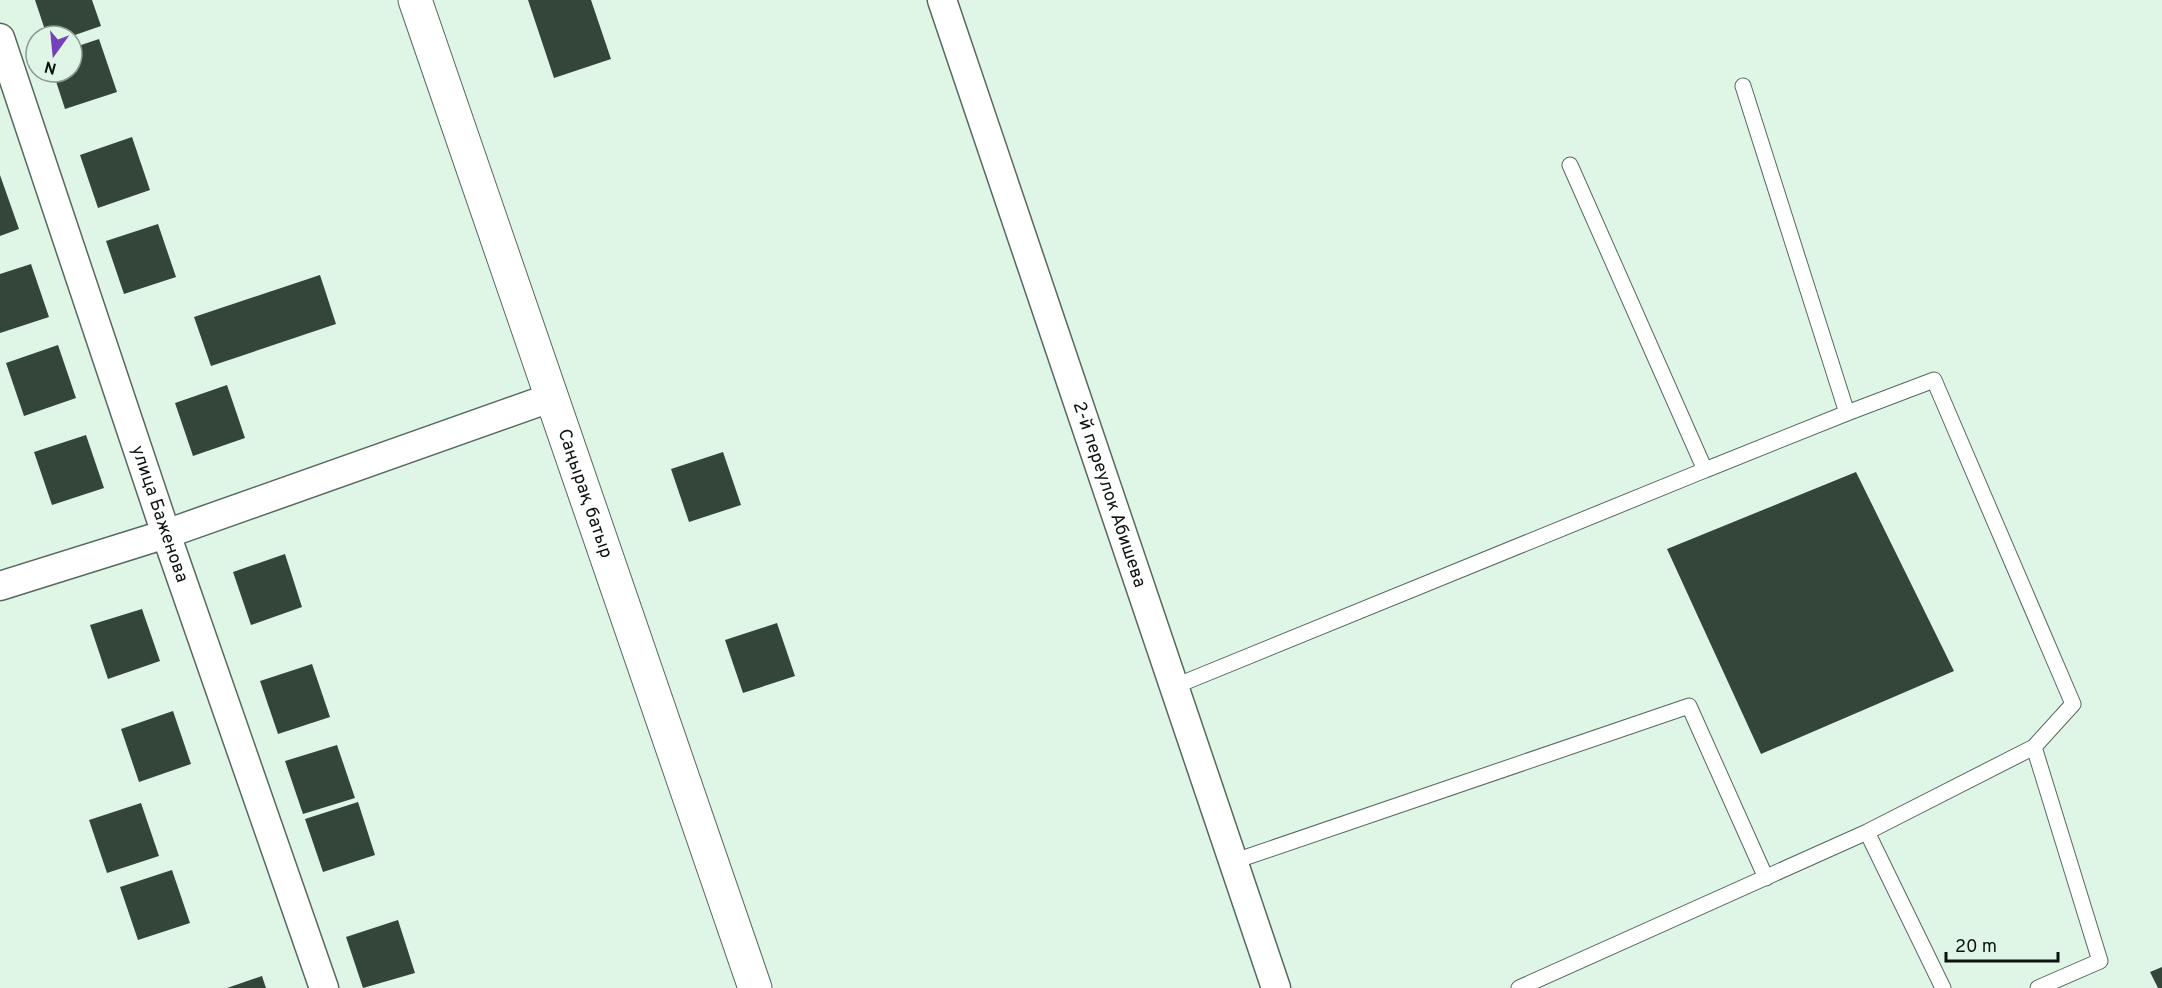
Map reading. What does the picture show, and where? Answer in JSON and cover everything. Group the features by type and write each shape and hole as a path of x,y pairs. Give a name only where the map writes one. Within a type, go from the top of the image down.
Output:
{"street":[{"name":"Саңырақ батыр","path":"415,0 550,398 755,988"},
{"name":"2-й переулок Абишева","path":"942,0 1173,687 1235,861 1276,988"},
{"name":"улица Баженова","path":"0,38 166,534 324,988"},
{"path":"0,586 166,534 550,398"}],"lane":[{"path":"1743,86 1847,413"},
{"path":"1570,165 1705,470"},
{"path":"1173,687 1705,470 1934,380 2073,704 2034,747 1867,832 1519,988"},
{"path":"1235,861 1689,706 1766,878"},
{"path":"2034,747 2100,962 2038,988"},
{"path":"1867,832 1943,988"}],"building":[{"path":"35,0 92,0 101,26 84,32 84,24 43,24"},
{"path":"528,0 591,0 611,59 554,78"},
{"path":"99,39 117,92 65,109 57,84 84,84 84,44"},
{"path":"132,137 150,190 98,208 80,155"},
{"path":"0,175 19,229 0,236"},
{"path":"158,224 176,277 124,294 106,241"},
{"path":"31,264 49,317 0,333 0,274"},
{"path":"320,275 336,324 211,366 194,317"},
{"path":"58,345 76,398 24,416 6,363"},
{"path":"227,385 245,438 193,456 175,403"},
{"path":"86,435 104,488 52,505 34,452"},
{"path":"723,452 741,505 689,522 671,469"},
{"path":"1856,472 1954,671 1761,754 1667,549"},
{"path":"285,554 302,607 251,625 233,572"},
{"path":"142,609 160,661 108,679 90,625"},
{"path":"777,623 795,676 743,693 725,640"},
{"path":"312,664 330,717 278,734 260,681"},
{"path":"173,711 191,764 139,782 121,729"},
{"path":"337,745 355,798 303,814 285,761"},
{"path":"358,802 375,855 323,872 305,819"},
{"path":"141,803 159,856 107,873 89,820"},
{"path":"172,870 190,923 138,940 120,887"},
{"path":"398,920 415,973 363,988 346,937"},
{"path":"2162,967 2162,988 2158,988 2150,972"},
{"path":"262,976 266,988 227,988"}]}
